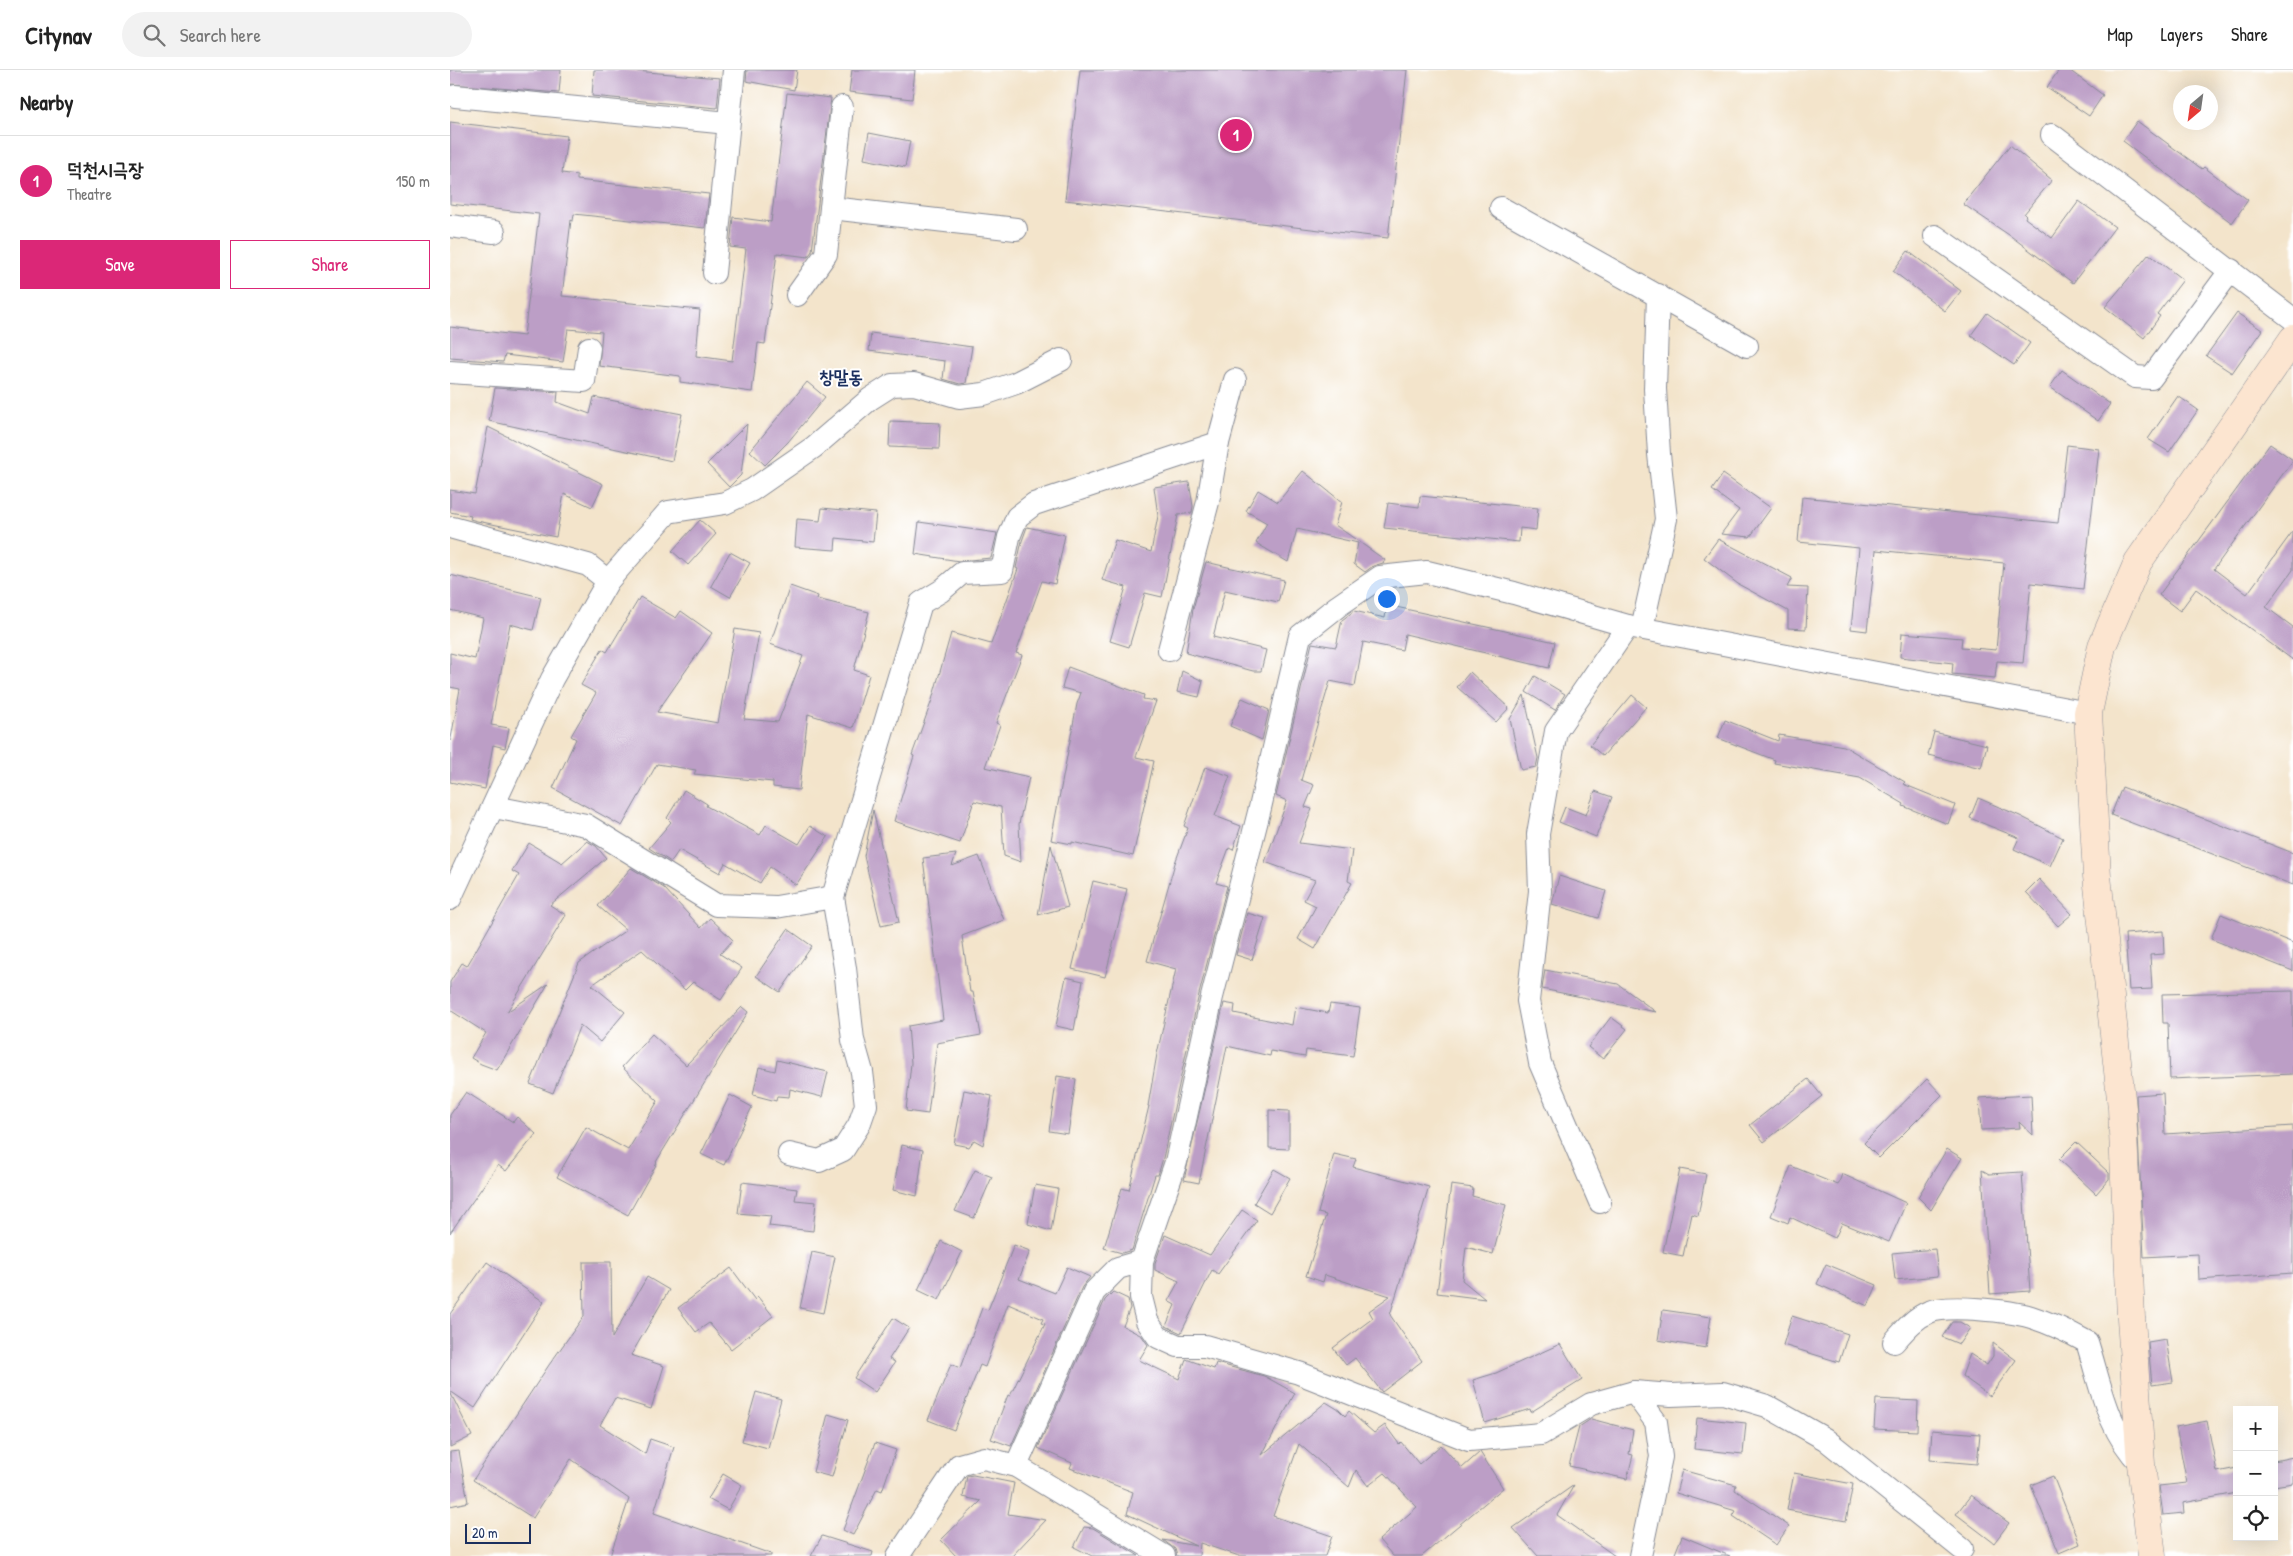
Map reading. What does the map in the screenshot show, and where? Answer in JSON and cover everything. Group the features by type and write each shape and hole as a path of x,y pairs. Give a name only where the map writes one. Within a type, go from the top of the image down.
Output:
{"street":[{"path":"714,272 734,70"},
{"path":"455,96 728,123"},
{"path":"797,295 826,254 842,108"},
{"path":"2052,135 2293,319"},
{"path":"831,208 1016,228"},
{"path":"1501,208 1748,346"},
{"path":"450,226 494,232"},
{"path":"1935,236 2135,377 2151,378 2231,270"},
{"path":"1600,1202 1540,1063 1528,1001 1540,891 1538,834 1556,731 1635,627 1666,519 1655,389 1658,295"},
{"path":"2152,1556 2141,1464 2131,1318 2122,1108 2097,876 2088,713 2102,646 2138,562 2293,339"},
{"path":"450,372 584,381 589,348"},
{"path":"450,899 552,679 608,582 668,512 725,503 752,490 814,448 870,399 892,385 914,384 959,397 984,394 1016,383 1061,360"},
{"path":"1168,650 1208,502 1218,443 1236,380"},
{"path":"789,1154 819,1161 844,1150 859,1125 866,1105 862,1072 852,1040 845,968 833,897 921,603 941,591 962,573 1002,571 1009,537 1017,517 1034,504 1218,443"},
{"path":"454,528 588,565 608,582"},
{"path":"1962,1548 1825,1439 1767,1406 1723,1393 1671,1395 1634,1392 1591,1404 1541,1434 1469,1440 1299,1373 1205,1346 1178,1346 1158,1337 1147,1321 1141,1297 1142,1261 1176,1162 1212,997 1260,808 1300,636 1338,606 1380,577 1427,572 1514,593 1635,627 2088,713"},
{"path":"494,807 586,825 716,905 776,907 833,897"},
{"path":"1016,1466 1094,1292 1118,1268 1142,1261"},
{"path":"1894,1342 1913,1322 1930,1312 1966,1308 2030,1316 2068,1331 2087,1342 2110,1418 2127,1449 2141,1464"},
{"path":"1634,1392 1656,1422 1661,1457 1640,1556"},
{"path":"898,1556 959,1465 984,1458 1016,1466 1164,1556"}],"building":[{"path":"450,70 561,70 559,93 450,84"},
{"path":"594,70 623,70 720,78 717,108 592,96"},
{"path":"747,70 797,70 794,90 746,81"},
{"path":"852,70 915,70 912,99 849,92"},
{"path":"1080,70 1407,70 1388,238 1065,200"},
{"path":"2059,70 2069,70 2103,95 2089,116 2047,87"},
{"path":"787,93 831,98 812,251 808,257 777,253 765,344 758,343 752,392 680,382 680,376 599,366 602,332 568,329 563,362 505,355 503,362 450,358 450,327 524,336 539,214 450,204 450,122 567,136 562,173 577,175 577,180 709,194 705,228 574,214 573,221 571,220 562,296 700,310 696,356 732,361 746,249 730,247 733,217 771,222"},
{"path":"2137,121 2248,200 2232,223 2123,141"},
{"path":"869,133 910,141 905,167 864,159"},
{"path":"2010,145 2052,180 2024,214 2025,218 2052,238 2079,201 2115,227 2073,283 2012,237 1963,204"},
{"path":"1908,251 1961,291 1945,311 1893,271"},
{"path":"2149,254 2183,280 2157,314 2160,316 2144,338 2105,307"},
{"path":"1987,313 2030,343 2014,365 1971,335"},
{"path":"2237,313 2262,330 2232,373 2206,356"},
{"path":"871,333 972,347 966,383 960,384 943,379 945,361 869,351"},
{"path":"2062,370 2110,404 2098,421 2050,387"},
{"path":"807,382 825,397 788,442 765,465 750,451"},
{"path":"495,388 558,392 557,402 590,414 594,397 682,414 672,461 489,421"},
{"path":"2178,396 2198,410 2169,452 2148,439"},
{"path":"890,421 940,423 939,449 889,447"},
{"path":"747,424 741,475 729,487 707,464"},
{"path":"488,427 603,484 592,507 564,494 556,537 477,521 470,519 471,516 450,512 450,490 475,494"},
{"path":"2270,444 2293,460 2214,569 2247,594 2293,531 2293,570 2266,607 2293,627 2293,660 2196,589 2180,611 2159,595"},
{"path":"2067,445 2099,449 2083,589 2031,583 2023,663 1997,661 1995,678 1952,674 1953,663 1900,657 1902,633 1962,638 1961,647 1996,650 2004,563 1876,550 1867,631 1851,629 1859,548 1798,542 1802,497 2058,523"},
{"path":"1303,471 1342,502 1335,525 1385,560 1383,563 1373,566 1365,572 1354,564 1358,543 1297,529 1288,562 1256,543 1267,523 1246,511 1258,490 1278,502"},
{"path":"1723,474 1771,508 1750,537 1721,534 1739,510 1712,490"},
{"path":"1189,482 1193,506 1192,513 1178,515 1162,597 1145,593 1129,647 1110,641 1126,587 1102,580 1115,540 1151,552 1158,516 1154,487"},
{"path":"1420,496 1538,508 1536,530 1520,528 1519,542 1384,528 1388,503 1419,507"},
{"path":"822,508 876,513 873,542 836,538 835,550 795,547 797,519 820,521"},
{"path":"700,520 716,534 688,565 672,551"},
{"path":"919,522 997,533 991,558 959,561 915,554"},
{"path":"1027,527 1065,535 1055,584 1042,581 1016,653 1022,655 996,723 1000,725 985,767 1029,777 1019,824 1021,862 1004,856 1001,807 974,801 960,843 894,821 914,756 912,755 932,700 951,633 991,644 1018,569 1016,568"},
{"path":"1718,539 1792,578 1787,587 1808,588 1806,629 1788,628 1788,611 1738,584 1704,558"},
{"path":"730,552 750,563 730,597 711,586"},
{"path":"1206,562 1284,580 1278,602 1225,590 1213,637 1266,650 1261,671 1253,671 1186,653 1193,609"},
{"path":"450,575 541,597 533,630 510,624 491,725 509,728 505,748 493,745 485,789 450,782 450,744 460,689 450,687 450,653 475,659 483,618 450,610"},
{"path":"790,586 818,596 817,599 869,612 854,670 869,675 853,728 808,714 799,790 773,787 773,782 694,774 696,770 657,764 622,826 553,788 576,739 571,736 596,693 581,685 602,649 607,652 640,597 676,618 681,611 712,633 657,712 718,723 735,629 759,633 744,719 778,722 803,656 770,644"},
{"path":"1387,605 1555,642 1549,668 1405,634 1402,650 1363,642 1355,686 1330,681 1301,780 1314,785 1305,807 1312,809 1299,843 1352,850 1348,881 1352,883 1315,949 1298,939 1316,906 1304,900 1315,880 1265,862 1287,801 1276,796 1312,643 1336,647 1342,620 1354,611 1385,618"},
{"path":"1068,667 1144,695 1143,699 1156,701 1136,757 1154,761 1133,856 1072,842 1072,844 1051,840 1077,704 1081,693 1062,688"},
{"path":"1182,671 1203,681 1199,697 1177,692"},
{"path":"1470,672 1509,708 1496,722 1457,687"},
{"path":"1535,676 1565,694 1555,710 1526,692"},
{"path":"1524,695 1538,758 1536,767 1521,770 1510,719"},
{"path":"1632,695 1646,707 1603,756 1590,745"},
{"path":"1242,698 1269,710 1262,740 1230,726"},
{"path":"1725,720 1778,741 1779,735 1844,746 1905,782 1903,784 1955,805 1948,824 1903,806 1904,804 1860,778 1774,763 1775,760 1718,738"},
{"path":"1934,732 1987,745 1981,768 1928,755"},
{"path":"1205,767 1230,776 1215,816 1241,826 1233,850 1229,848 1216,883 1227,886 1199,994 1163,1158 1158,1175 1155,1175 1132,1250 1122,1253 1104,1248 1122,1188 1129,1190 1149,1106 1157,1054 1176,969 1147,961 1175,863 1188,828 1184,826"},
{"path":"2122,787 2293,853 2293,885 2111,815"},
{"path":"684,790 707,804 706,806 760,835 766,825 799,844 810,826 828,837 796,885 770,867 760,883 725,863 720,873 679,850 671,862 649,848 671,822 667,818"},
{"path":"1595,791 1612,797 1596,837 1559,822 1565,807 1586,815"},
{"path":"1978,798 2020,816 2063,838 2050,866 2014,849 2019,838 1970,818"},
{"path":"873,810 899,922 881,926 864,856"},
{"path":"587,841 596,846 606,858 550,905 566,915 507,1012 548,984 497,1070 481,1064 471,1058 486,1033 450,1010 450,982 462,963 467,966 519,875 512,871 529,843 562,863"},
{"path":"1051,845 1068,907 1038,915"},
{"path":"956,854 952,866 979,856 1004,920 962,936 970,992 973,992 981,1035 937,1043 928,1114 906,1111 911,1063 908,1026 943,1020 923,858"},
{"path":"631,868 664,888 701,928 710,918 733,940 720,954 742,968 721,1000 693,982 685,990 642,950 592,985 625,1012 600,1042 580,1025 553,1093 530,1084 579,963 626,930 598,906"},
{"path":"1559,876 1606,891 1598,918 1552,904"},
{"path":"2039,879 2072,914 2058,926 2026,892"},
{"path":"1093,881 1127,889 1105,977 1072,969"},
{"path":"1247,913 1265,918 1252,960 1236,955"},
{"path":"2221,914 2293,943 2293,971 2211,939"},
{"path":"788,929 812,946 780,992 756,976"},
{"path":"2163,931 2164,954 2150,955 2152,989 2129,990 2125,934"},
{"path":"1545,970 1618,984 1656,1012 1542,989"},
{"path":"1066,977 1083,981 1074,1030 1056,1026"},
{"path":"2293,991 2293,1074 2170,1079 2168,1023 2163,1023 2162,994"},
{"path":"1224,1003 1235,1005 1234,1013 1292,1025 1295,1007 1328,1013 1330,1004 1360,1008 1353,1056 1306,1050 1305,1057 1271,1051 1270,1056 1227,1046 1199,1183 1184,1180"},
{"path":"742,1007 748,1012 656,1162 628,1215 557,1177 586,1127 628,1150 658,1101 622,1067 652,1034 686,1065"},
{"path":"1611,1017 1627,1029 1603,1059 1588,1047"},
{"path":"777,1060 828,1072 822,1097 790,1089 789,1097 777,1096 776,1101 753,1095 759,1067 775,1071"},
{"path":"1057,1076 1076,1079 1068,1134 1049,1131"},
{"path":"1808,1079 1822,1096 1764,1142 1750,1125"},
{"path":"1927,1079 1942,1095 1879,1158 1864,1143"},
{"path":"964,1090 992,1096 983,1145 974,1140 969,1147 954,1144"},
{"path":"466,1092 513,1122 517,1117 536,1134 506,1171 498,1165 450,1233 450,1115"},
{"path":"2163,1093 2165,1134 2293,1126 2293,1273 2199,1280 2198,1254 2144,1257 2136,1095"},
{"path":"730,1095 752,1107 724,1165 701,1154"},
{"path":"2031,1095 2033,1135 2019,1122 2020,1128 1981,1130 1979,1098"},
{"path":"1269,1110 1289,1111 1289,1149 1269,1148"},
{"path":"2076,1142 2109,1173 2109,1179 2096,1194 2059,1159"},
{"path":"902,1145 923,1150 917,1196 893,1190"},
{"path":"1947,1149 1962,1158 1931,1210 1918,1197"},
{"path":"1334,1154 1356,1159 1353,1167 1429,1187 1390,1315 1422,1361 1382,1392 1355,1358 1346,1365 1333,1348 1373,1318 1369,1311 1390,1296 1325,1275 1323,1282 1306,1276 1326,1215 1318,1213"},
{"path":"1791,1166 1838,1185 1842,1174 1906,1203 1889,1242 1842,1223 1835,1238 1790,1217 1788,1223 1771,1216"},
{"path":"1274,1169 1290,1178 1270,1213 1254,1203"},
{"path":"1680,1169 1706,1174 1698,1216 1692,1214 1683,1256 1663,1252"},
{"path":"975,1170 992,1177 974,1218 955,1211"},
{"path":"1982,1170 1989,1174 2022,1172 2030,1291 1990,1294"},
{"path":"742,1182 797,1189 795,1200 816,1202 813,1231 769,1226 771,1216 738,1213"},
{"path":"1035,1185 1058,1189 1051,1231 1028,1224"},
{"path":"1451,1185 1473,1188 1472,1196 1506,1205 1493,1254 1466,1247 1462,1280 1485,1299 1437,1293"},
{"path":"1242,1210 1257,1220 1218,1274 1212,1270 1181,1333 1166,1326 1175,1305 1168,1301 1179,1281 1155,1270 1155,1263 1165,1235 1210,1255"},
{"path":"941,1241 962,1252 939,1300 918,1290"},
{"path":"1014,1245 1030,1251 1019,1279 1055,1293 1067,1267 1090,1277 1082,1287 1011,1446 991,1439 1008,1395 1010,1396 1045,1324 1041,1323 1043,1319 1008,1304 985,1367 980,1365 954,1430 928,1420 951,1364 960,1368 982,1308 988,1310"},
{"path":"1935,1249 1938,1276 1895,1280 1892,1253"},
{"path":"812,1252 835,1257 823,1313 800,1308"},
{"path":"487,1262 544,1302 475,1408 450,1391 450,1314"},
{"path":"583,1262 611,1262 612,1338 647,1277 669,1290 631,1355 664,1366 651,1409 615,1398 600,1425 645,1454 650,1439 674,1447 654,1513 771,1554 771,1556 610,1556 629,1499 571,1459 533,1518 473,1480 549,1365 584,1316"},
{"path":"1826,1264 1877,1285 1868,1306 1817,1284"},
{"path":"731,1268 755,1300 758,1297 773,1316 731,1349 709,1323 696,1332 678,1308"},
{"path":"1113,1292 1128,1299 1130,1308 1123,1326 1142,1336 1148,1345 1139,1360 1179,1379 1186,1359 1214,1369 1216,1363 1264,1376 1295,1393 1262,1455 1326,1402 1345,1416 1349,1411 1374,1433 1385,1425 1399,1444 1401,1442 1419,1464 1441,1445 1462,1468 1480,1452 1503,1488 1422,1556 1393,1556 1379,1540 1417,1507 1385,1473 1368,1486 1356,1470 1349,1487 1299,1444 1273,1516 1332,1536 1325,1556 1239,1556 1200,1543 1199,1556 1177,1556 1175,1549 1163,1540 1196,1546 1127,1514 1133,1492 1070,1468 1072,1463 1038,1448 1105,1300"},
{"path":"1663,1310 1711,1317 1706,1348 1658,1340"},
{"path":"1792,1316 1848,1334 1839,1362 1783,1345"},
{"path":"893,1318 909,1328 889,1359 895,1362 875,1392 854,1378"},
{"path":"1952,1322 1960,1322 1970,1328 1959,1344 1942,1337"},
{"path":"2166,1339 2173,1382 2152,1385 2148,1342"},
{"path":"1993,1343 2016,1360 1990,1396 1962,1376 1970,1354 1987,1365 1993,1356"},
{"path":"1560,1344 1582,1380 1531,1412 1530,1409 1485,1423 1473,1380 1496,1373"},
{"path":"450,1392 472,1436 450,1447"},
{"path":"756,1392 781,1399 768,1448 742,1441"},
{"path":"1876,1399 1918,1401 1917,1431 1874,1429"},
{"path":"828,1414 848,1420 832,1477 813,1472"},
{"path":"1697,1418 1746,1423 1743,1454 1694,1449"},
{"path":"1591,1419 1633,1430 1629,1454 1633,1455 1627,1479 1569,1466 1579,1427"},
{"path":"2207,1421 2217,1472 2233,1469 2233,1494 2183,1503 2184,1513 2163,1515 2159,1486 2187,1483 2176,1427"},
{"path":"1932,1430 1980,1434 1977,1464 1930,1460"},
{"path":"875,1443 896,1450 882,1491 877,1489 853,1535 843,1530"},
{"path":"459,1451 468,1502 450,1506 450,1452"},
{"path":"2293,1457 2293,1483 2278,1485 2278,1460"},
{"path":"1682,1470 1736,1485 1735,1490 1789,1526 1776,1545 1733,1516 1736,1511 1676,1493"},
{"path":"1794,1473 1853,1484 1846,1521 1787,1510"},
{"path":"723,1474 742,1485 728,1510 708,1499"},
{"path":"973,1475 1014,1483 1008,1514 1046,1520 1012,1556 956,1556 941,1540 981,1501 963,1497 967,1476"},
{"path":"2053,1476 2080,1544 2059,1553 2031,1485"},
{"path":"1574,1485 1557,1515 1615,1556 1538,1556 1513,1528"},
{"path":"1971,1495 2009,1523 1994,1543 1956,1514"},
{"path":"1084,1527 1093,1528 1139,1556 1092,1556 1074,1547"},
{"path":"822,1536 873,1552 872,1556 811,1556"},
{"path":"1682,1536 1730,1556 1674,1556"}],"place":[{"name":"덕천시극장","path":"1236,135"}],"district":[{"name":"창말동","path":"841,377"}]}
